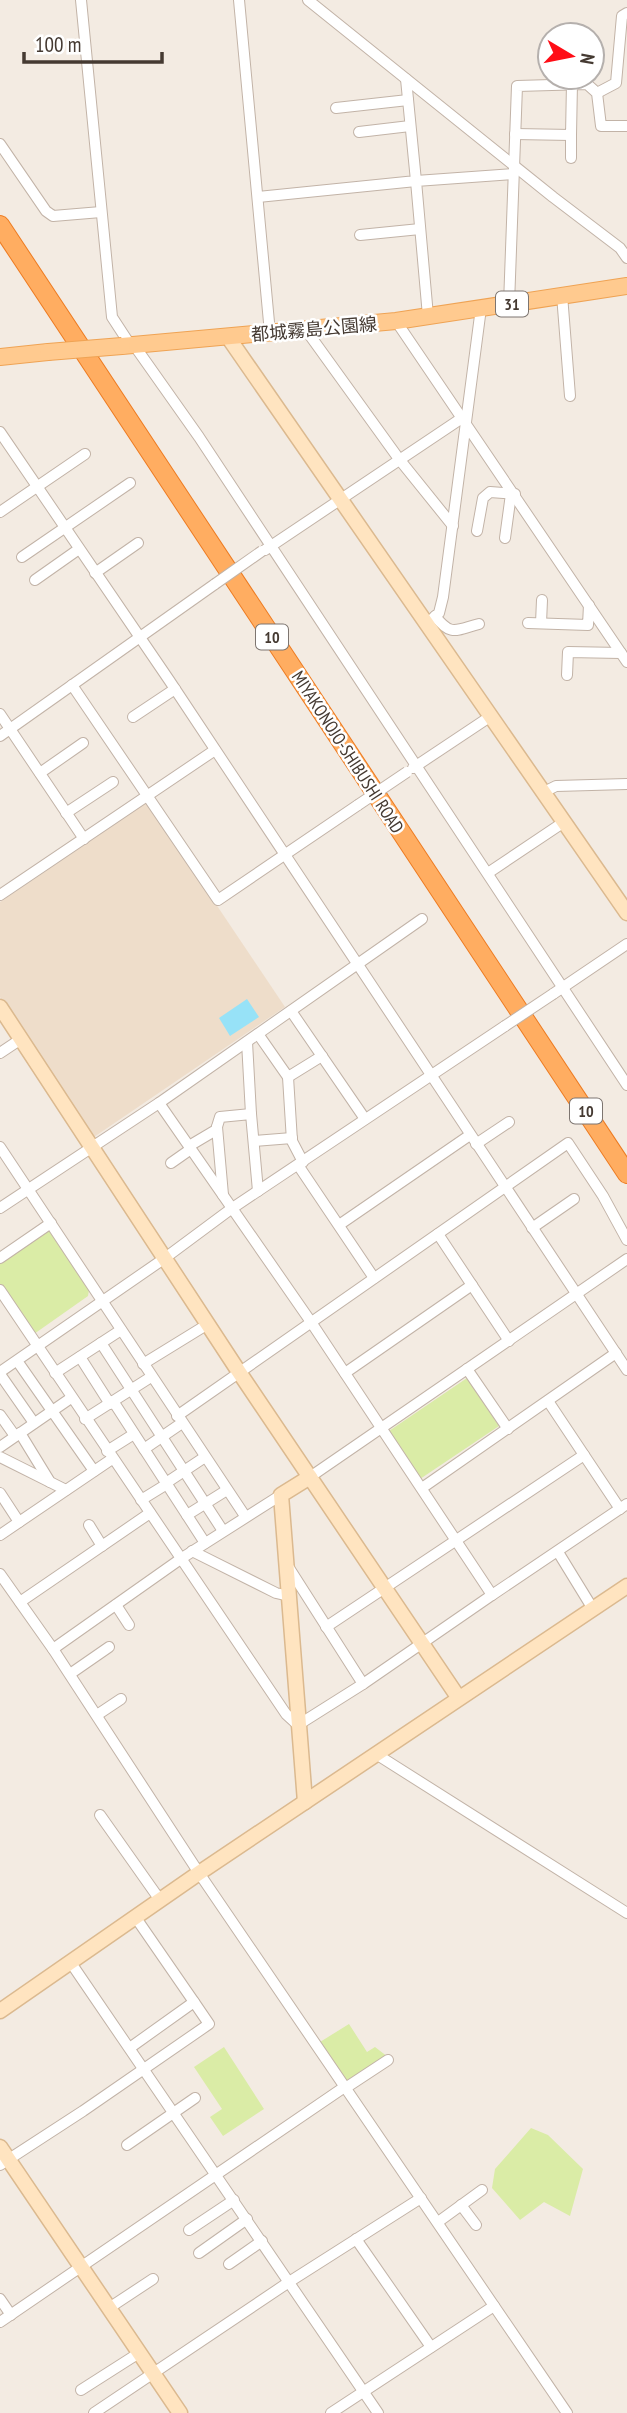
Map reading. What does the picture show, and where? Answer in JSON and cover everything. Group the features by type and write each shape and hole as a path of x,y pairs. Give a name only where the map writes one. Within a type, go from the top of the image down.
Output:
{"highway":[{"name":"MIYAKONOJO-SHIBUSHI ROAD","path":"0,225 627,1174"},
{"path":"544,1049 627,1159"},
{"path":"544,1049 627,1184"}],"main road":[{"name":"都城霧島公園線","path":"0,357 396,321 627,286"}],"street":[{"path":"82,0 112,317 128,345 266,549 417,765 627,1085"},
{"path":"239,0 270,333"},
{"path":"308,0 513,170 620,248 627,258"},
{"path":"627,13 622,16 617,83 597,93 601,126 627,126"},
{"path":"406,79 428,317"},
{"path":"509,304 517,86 536,85"},
{"path":"571,158 572,91"},
{"path":"336,108 408,100"},
{"path":"359,132 410,126"},
{"path":"514,134 571,135"},
{"path":"0,144 46,211 53,216 101,212"},
{"path":"258,197 513,170"},
{"path":"360,235 420,229"},
{"path":"562,295 570,396"},
{"path":"431,620 439,613 443,597 464,421 481,308"},
{"path":"396,321 624,658"},
{"path":"306,330 399,459 453,526"},
{"path":"228,337 342,500 431,620 491,716 627,913"},
{"path":"0,736 266,549 399,459 464,421"},
{"path":"0,432 175,689 627,1370"},
{"path":"0,512 85,454"},
{"path":"22,557 130,483"},
{"path":"477,531 482,498 491,492 513,494"},
{"path":"505,538 513,494"},
{"path":"95,573 138,543"},
{"path":"35,580 79,549"},
{"path":"541,623 542,600"},
{"path":"528,623 588,625 589,605"},
{"path":"431,620 452,631 479,624"},
{"path":"567,675 568,652 624,658"},
{"path":"72,685 218,900 491,716"},
{"path":"133,717 175,689"},
{"path":"0,714 84,839"},
{"path":"40,773 83,743"},
{"path":"0,895 215,750"},
{"path":"66,813 113,782"},
{"path":"544,792 556,786 627,784"},
{"path":"488,873 564,822"},
{"path":"0,1208 159,1103 422,919"},
{"path":"1,1376 231,1209 627,944"},
{"path":"0,1007 239,1372 458,1698"},
{"path":"291,1010 365,1119"},
{"path":"258,1034 288,1077 292,1138 301,1164 374,1278"},
{"path":"0,1053 21,1039"},
{"path":"247,1042 258,1191"},
{"path":"288,1077 322,1056"},
{"path":"159,1103 381,1426 492,1595"},
{"path":"171,1163 215,1130 220,1117 251,1114"},
{"path":"339,1226 473,1140 509,1122"},
{"path":"217,1126 223,1198"},
{"path":"254,1141 292,1138"},
{"path":"144,1449 163,1437 239,1372 568,1143 603,1196 627,1240"},
{"path":"0,1147 245,1516"},
{"path":"532,1228 573,1199"},
{"path":"0,1258 51,1223"},
{"path":"438,1234 509,1341"},
{"path":"53,1649 181,1558 310,1477 627,1259"},
{"path":"345,1373 472,1285"},
{"path":"0,1290 36,1351 55,1373 286,1714 298,1725"},
{"path":"143,1364 208,1324"},
{"path":"55,1373 121,1330"},
{"path":"101,1343 223,1531"},
{"path":"1,1376 36,1351"},
{"path":"422,1488 616,1353"},
{"path":"80,1357 205,1543"},
{"path":"20,1365 94,1471"},
{"path":"467,1369 508,1429"},
{"path":"1,1376 34,1423"},
{"path":"85,1419 151,1377"},
{"path":"0,1447 71,1398"},
{"path":"298,1725 624,1506 584,1455 548,1401"},
{"path":"0,1415 18,1434 50,1482"},
{"path":"1,1532 94,1471 134,1434"},
{"path":"326,1627 584,1455"},
{"path":"0,1457 66,1490"},
{"path":"141,1500 205,1457"},
{"path":"187,1515 227,1490"},
{"path":"0,1493 19,1522"},
{"path":"281,1495 305,1802"},
{"path":"20,1602 150,1513"},
{"path":"89,1525 102,1546"},
{"path":"192,1551 276,1593 289,1595"},
{"path":"558,1552 593,1609"},
{"path":"287,1565 362,1684"},
{"path":"0,1574 70,1674 199,1873 567,2413"},
{"path":"0,2011 199,1873 626,1588"},
{"path":"116,1605 129,1625"},
{"path":"70,1674 109,1647"},
{"path":"97,1715 121,1699"},
{"path":"376,1755 627,1913"},
{"path":"100,1815 160,1900"},
{"path":"136,1918 209,2024 83,2111 3,2157 82,2267 180,2413"},
{"path":"71,1963 131,2047 378,2413"},
{"path":"131,2047 194,2002"},
{"path":"0,2322 388,2060"},
{"path":"127,2145 195,2098"},
{"path":"438,2222 482,2190"},
{"path":"94,2413 289,2282 421,2198"},
{"path":"189,2230 234,2200"},
{"path":"461,2204 476,2225"},
{"path":"200,2253 247,2219"},
{"path":"356,2239 430,2347"},
{"path":"229,2264 262,2241"},
{"path":"109,2308 153,2279"},
{"path":"0,2299 11,2315"},
{"path":"331,2413 494,2306"},
{"path":"81,2390 139,2353"}],"shaded area":[{"path":"146,803 285,1007 94,1137 0,997 0,902"}],"green space":[{"path":"47,1228 89,1290 88,1296 34,1334 0,1284 0,1260"},
{"path":"467,1378 499,1426 420,1479 389,1431"},
{"path":"349,2024 367,2052 375,2047 388,2057 346,2083 320,2042"},
{"path":"224,2047 264,2109 223,2136 210,2117 222,2109 194,2067"},
{"path":"531,2128 548,2135 583,2169 570,2216 544,2202 520,2220 492,2188 495,2169"}],"water":[{"path":"247,999 259,1017 230,1036 219,1018"}]}
